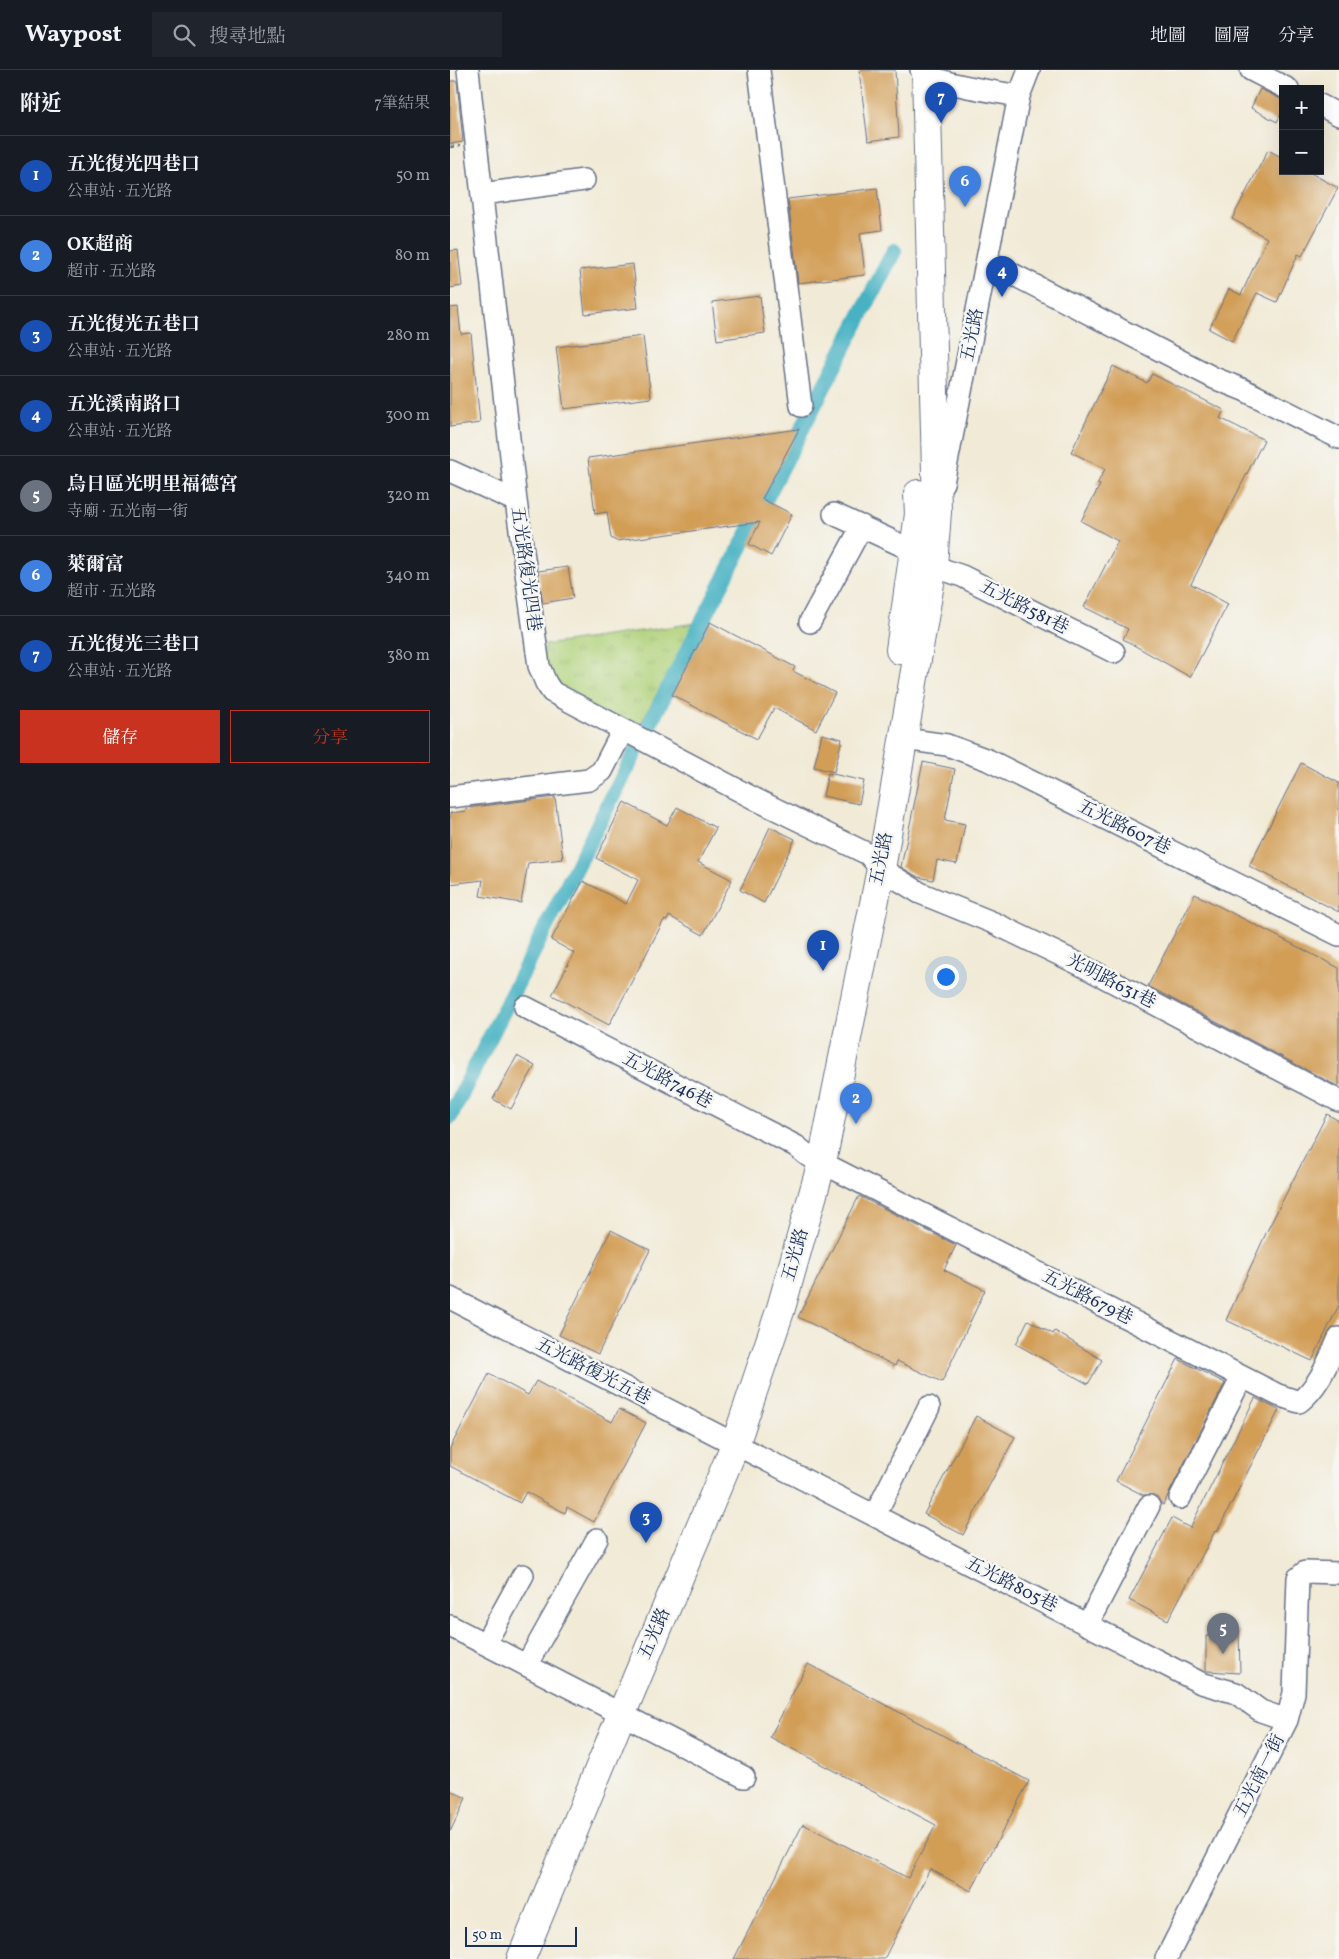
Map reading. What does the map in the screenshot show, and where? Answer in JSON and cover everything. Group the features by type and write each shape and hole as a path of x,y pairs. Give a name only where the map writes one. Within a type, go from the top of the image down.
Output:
{"main road":[{"name":"五光路","path":"874,861 904,739 928,513 921,72"},
{"name":"五光路","path":"504,1959 615,1710 728,1441 781,1308 815,1158 874,861 924,558"},
{"name":"五光路","path":"522,1959 615,1710"}],"street":[{"name":"五光路復光四巷","path":"468,70 516,501 539,666 546,683 552,692 874,861"},
{"path":"759,70 801,406"},
{"name":"五光路","path":"928,513 987,261 1019,96 1029,70"},
{"path":"1251,70 1280,85"},
{"path":"921,72 968,87 1019,96"},
{"path":"1324,107 1339,115"},
{"path":"482,194 584,180"},
{"path":"987,261 1214,378 1244,390 1339,438"},
{"path":"450,471 516,501"},
{"name":"五光路581巷","path":"834,514 862,526 1114,652"},
{"path":"810,622 862,526"},
{"path":"450,798 580,783 589,780 602,771 635,736"},
{"name":"五光路607巷","path":"904,739 947,745 988,760 1339,935"},
{"name":"光明路631巷","path":"874,861 920,893 994,923 1079,964 1339,1101"},
{"name":"五光路746巷","path":"525,1007 796,1146 815,1158"},
{"name":"五光路679巷","path":"815,1158 1242,1377 1299,1402 1307,1396 1322,1375 1339,1338"},
{"name":"五光路復光五巷","path":"450,1298 728,1441"},
{"path":"1180,1498 1242,1377"},
{"path":"875,1515 929,1407"},
{"name":"五光路805巷","path":"728,1441 1201,1683 1236,1694 1261,1711 1287,1720"},
{"path":"1087,1625 1149,1506"},
{"path":"527,1664 597,1539"},
{"name":"五光南一街","path":"1166,1959 1287,1720 1294,1693 1298,1578 1304,1572 1339,1573"},
{"path":"485,1644 523,1575"},
{"path":"450,1626 744,1777"}],"green space":[{"path":"696,623 638,728 569,698 542,663 545,645"}],"building":[{"path":"859,70 895,70 899,137 868,141"},
{"path":"450,81 457,81 463,142 450,144"},
{"path":"1260,89 1279,98 1279,118 1277,122 1251,108"},
{"path":"1268,150 1279,156 1279,175 1314,175 1338,188 1302,256 1298,254 1277,302 1257,293 1232,341 1209,329 1229,289 1241,295 1267,238 1232,219"},
{"path":"877,188 882,230 860,233 865,275 798,283 788,199"},
{"path":"458,250 462,286 450,288 450,251"},
{"path":"633,264 638,308 585,314 580,270"},
{"path":"760,296 765,333 717,340 712,302"},
{"path":"458,307 461,334 471,333 480,423 450,427 450,308"},
{"path":"643,336 651,398 564,409 556,347"},
{"path":"1113,366 1147,383 1152,374 1224,410 1220,418 1264,440 1191,584 1228,604 1190,677 1123,639 1128,629 1084,607 1118,541 1081,521 1100,485 1097,484 1105,469 1071,452"},
{"path":"799,429 762,499 792,514 771,556 749,544 760,522 616,541 611,538 607,512 595,514 588,458"},
{"path":"568,567 573,598 543,603 538,571"},
{"path":"710,622 795,667 793,671 835,693 816,730 774,708 757,739 672,695"},
{"path":"822,734 842,739 834,772 814,767"},
{"path":"923,762 955,769 945,820 965,824 957,864 937,860 933,880 918,877 901,867"},
{"path":"1301,763 1339,783 1339,912 1249,866"},
{"path":"828,773 864,781 859,804 823,796"},
{"path":"555,797 563,859 528,863 521,903 480,896 483,880 450,884 450,813 466,811 466,808"},
{"path":"624,802 667,825 677,807 716,828 698,862 732,880 703,935 669,916 667,921 664,920 609,1025 552,995 574,953 551,940 583,881 626,904 638,880 596,858"},
{"path":"770,827 795,839 764,903 740,890"},
{"path":"1195,894 1339,968 1339,1087 1148,986"},
{"path":"517,1056 535,1066 511,1109 493,1099"},
{"path":"1327,1114 1339,1121 1339,1305 1312,1361 1226,1320 1268,1229"},
{"path":"859,1196 956,1245 944,1270 985,1290 942,1382 897,1361 895,1366 798,1317"},
{"path":"611,1230 650,1250 598,1354 559,1335"},
{"path":"1028,1320 1053,1334 1055,1331 1102,1360 1088,1384 1016,1344"},
{"path":"1178,1359 1225,1383 1163,1505 1154,1495 1143,1495 1116,1481"},
{"path":"489,1374 528,1395 536,1381 612,1422 619,1409 646,1423 594,1522 567,1507 565,1513 526,1492 520,1503 450,1466 450,1448"},
{"path":"1255,1398 1279,1410 1217,1532 1215,1531 1168,1620 1129,1600 1172,1518 1190,1528"},
{"path":"976,1416 1015,1437 963,1535 924,1514"},
{"path":"1239,1631 1240,1673 1206,1671 1206,1636"},
{"path":"808,1664 1029,1781 971,1891 930,1869 884,1959 734,1959 803,1824 908,1878 936,1825 770,1737"},
{"path":"450,1790 466,1798 450,1832"}],"waterway":[{"path":"450,1117 615,791 894,251"}],"place":[{"name":"五光復光三巷口","path":"941,123"},
{"name":"萊爾富","path":"965,207"},
{"name":"五光溪南路口","path":"1002,297"},
{"name":"五光復光四巷口","path":"823,971"},
{"name":"OK超商","path":"856,1124"},
{"name":"五光復光五巷口","path":"646,1543"},
{"name":"烏日區光明里福德宮","path":"1223,1654"}]}
